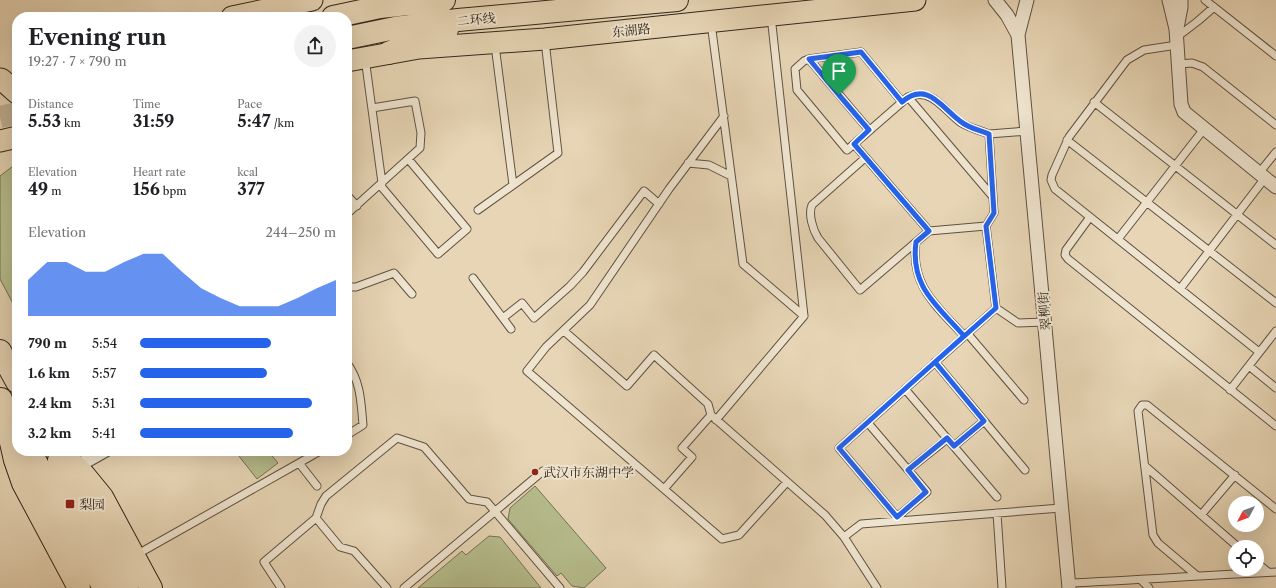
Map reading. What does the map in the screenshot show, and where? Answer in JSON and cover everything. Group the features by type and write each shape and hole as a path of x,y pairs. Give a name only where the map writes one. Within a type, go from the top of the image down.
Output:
{"highway":[{"name":"二环线","path":"352,13 380,7 444,0"},
{"name":"二环线","path":"352,37 395,28 479,18 538,14 677,0"},
{"path":"388,53 479,18"},
{"path":"0,351 12,373"},
{"path":"1,398 12,418"},
{"path":"1,398 12,447"},
{"path":"14,456 23,483 79,588"},
{"path":"33,456 104,588"},
{"path":"58,456 127,588"},
{"path":"70,462 102,497 150,588"}],"main road":[{"path":"256,12 312,0"},
{"name":"东湖路","path":"356,59 419,48 545,39 915,0"},
{"path":"6,78 12,86"}],"street":[{"path":"996,0 1007,15 1018,35"},
{"path":"1018,35 1027,0"},
{"path":"1169,0 1177,37"},
{"path":"1181,0 1177,37 1182,107 1188,116 1276,187"},
{"name":"翠柳街","path":"1018,35 1068,585"}],"lane":[{"path":"1205,0 1276,56"},
{"path":"1214,7 1177,37 1133,55 1094,102 1067,140 1052,175 1052,184 1055,189 1259,352"},
{"path":"716,420 804,316 771,15"},
{"path":"711,21 743,264 804,316"},
{"path":"478,210 558,153 545,39"},
{"path":"494,43 513,185"},
{"path":"993,197 905,100 861,52 809,59 804,61 795,69 797,90 847,150 905,100 918,94 933,98 961,122 989,134 1027,132"},
{"path":"356,59 372,108 381,184 438,254 467,229 409,160"},
{"path":"809,59 869,130"},
{"path":"1178,64 1192,63 1204,67 1276,125"},
{"path":"352,210 409,160 420,148 421,142 415,101 372,108"},
{"path":"1094,102 1276,245"},
{"path":"724,116 688,163 590,305 546,347 527,371 722,539 739,535 787,482"},
{"path":"1118,239 1204,129"},
{"path":"989,134 994,213 986,226 996,308 1018,324 1045,322"},
{"path":"1067,140 1276,303"},
{"path":"854,144 929,231"},
{"path":"1180,289 1237,214 1276,152"},
{"path":"866,158 812,205 810,209 814,232 860,290 929,231 986,226"},
{"path":"688,163 709,164 731,176"},
{"path":"502,318 522,303 534,318 556,300 583,272 644,191 659,204"},
{"path":"352,201 356,206"},
{"path":"1090,217 1067,248 1065,252 1067,257 1276,426"},
{"path":"916,242 915,263 919,281 929,296 1024,400"},
{"path":"352,287 356,287 394,273 412,294"},
{"path":"473,278 511,329"},
{"path":"868,423 926,492 897,517 839,448 996,308"},
{"path":"1230,390 1276,330"},
{"path":"564,331 626,386 654,355 708,404 710,415 825,515 844,537 877,588"},
{"path":"935,362 1025,470"},
{"path":"1249,366 1276,388"},
{"path":"352,370 359,387 363,425 352,432"},
{"path":"905,389 997,497"},
{"path":"1196,575 1155,539 1144,466 1138,411 1144,404 1276,508"},
{"path":"664,489 692,457 682,448 710,415"},
{"path":"954,446 984,421"},
{"path":"281,588 264,562 316,518 318,509 326,496 397,438 424,447 469,499 487,502 560,588"},
{"path":"908,470 947,438"},
{"path":"70,462 85,456"},
{"path":"70,462 92,456"},
{"path":"134,556 311,456"},
{"path":"299,463 317,486"},
{"path":"1144,466 1230,540"},
{"path":"404,588 543,471"},
{"path":"1201,515 1235,475"},
{"path":"844,537 861,524 1060,508"},
{"path":"997,513 1002,588"},
{"path":"316,518 340,547 354,551 387,588"},
{"path":"1264,569 1268,572"},
{"path":"1068,585 1196,575 1276,572"},
{"path":"1141,580 1149,588"}],"green space":[{"path":"12,167 12,302 0,279 0,176"},
{"path":"239,456 272,456 278,463 257,479"},
{"path":"535,486 606,568 584,588 572,586 561,573 557,576 508,519 510,508"},
{"path":"489,536 500,537 541,588 418,588 462,551 466,555"}],"tunnel":[{"path":"0,117 12,114"}],"place":[{"name":"武汉市东湖中学","path":"535,472"},
{"name":"梨园","path":"70,504"}],"route":[{"path":"861,52 902,102 912,95 918,94 929,96 938,101 961,122 989,134 994,213 986,226 996,308 935,362 984,421 954,446 947,438 908,470 926,492 897,517 839,448 964,336 923,289 917,275 915,263 916,242 929,231 854,144 869,130 839,95 809,59 861,52"}]}
